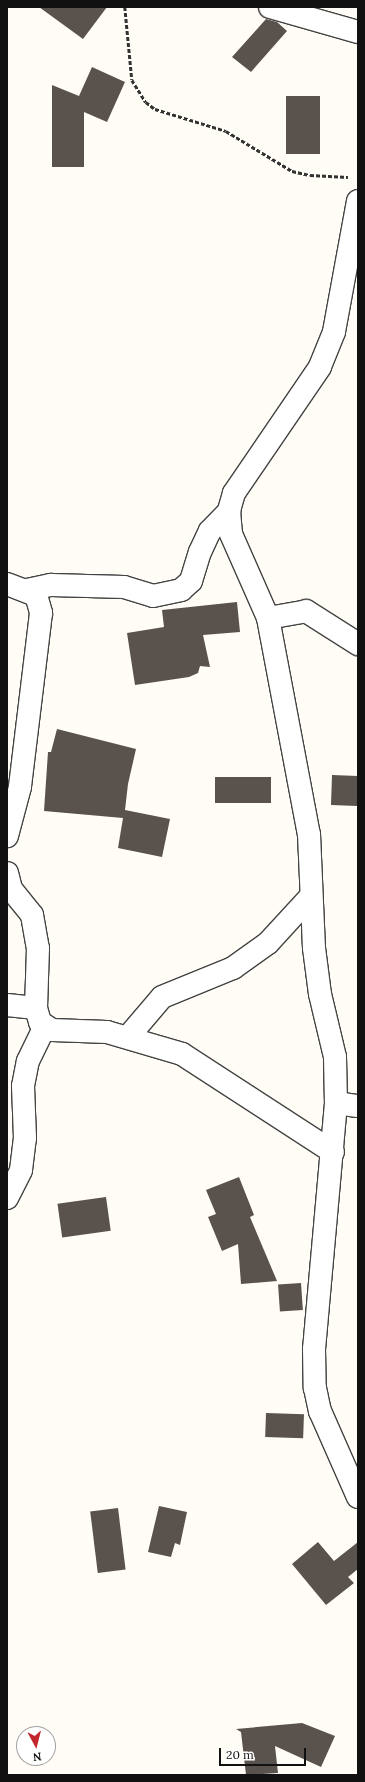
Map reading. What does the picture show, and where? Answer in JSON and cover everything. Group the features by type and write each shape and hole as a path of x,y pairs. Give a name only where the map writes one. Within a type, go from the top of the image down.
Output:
{"street":[{"path":"270,7 358,32"},
{"path":"358,201 334,332 320,367 234,493 229,511 231,534 268,618 309,834 311,896 320,994 335,1057 336,1103 333,1152 314,1349 315,1388 320,1411 358,1497"},
{"path":"27,590 52,585 124,587 153,596 181,590 191,581 210,531 229,511"},
{"path":"7,584 27,590 36,595 41,612 40,636 20,787 7,836"},
{"path":"268,618 306,611 358,644"},
{"path":"7,873 11,889 32,915 38,948 41,1017 28,1061 15,1086 25,1138 22,1170 7,1198"},
{"path":"128,1037 162,997 233,968 268,943 311,896"},
{"path":"7,1005 41,1017 52,1030 107,1032 182,1054 333,1152"},
{"path":"336,1103 358,1106"}],"path":[{"path":"125,7 132,80 146,102 155,109 226,131 292,171 310,175 350,177"}],"building":[{"path":"39,7 107,7 83,39"},
{"path":"266,19 277,22 287,31 251,72 232,57"},
{"path":"92,67 125,82 107,122 84,112 84,167 52,167 52,85 79,96"},
{"path":"286,96 320,96 320,154 286,154"},
{"path":"237,602 240,632 203,635 210,667 200,666 198,673 189,677 135,685 127,633 164,627 162,610"},
{"path":"57,729 136,749 128,784 125,810 170,819 162,857 118,848 123,818 44,811 48,752 51,752"},
{"path":"332,775 358,776 357,806 331,805"},
{"path":"215,777 271,777 271,803 215,803"},
{"path":"239,1177 254,1215 250,1217 277,1281 241,1284 238,1244 222,1251 208,1217 216,1214 206,1190"},
{"path":"106,1197 111,1231 62,1237 57,1204"},
{"path":"301,1283 303,1310 280,1312 278,1285"},
{"path":"266,1413 304,1414 303,1438 265,1437"},
{"path":"159,1506 187,1512 180,1545 175,1543 171,1557 148,1552"},
{"path":"118,1508 126,1570 98,1573 90,1511"},
{"path":"318,1542 334,1561 358,1542 358,1569 348,1577 354,1583 326,1605 292,1564"},
{"path":"302,1723 335,1736 321,1767 275,1746 278,1773 246,1775 241,1732 236,1729"}]}
